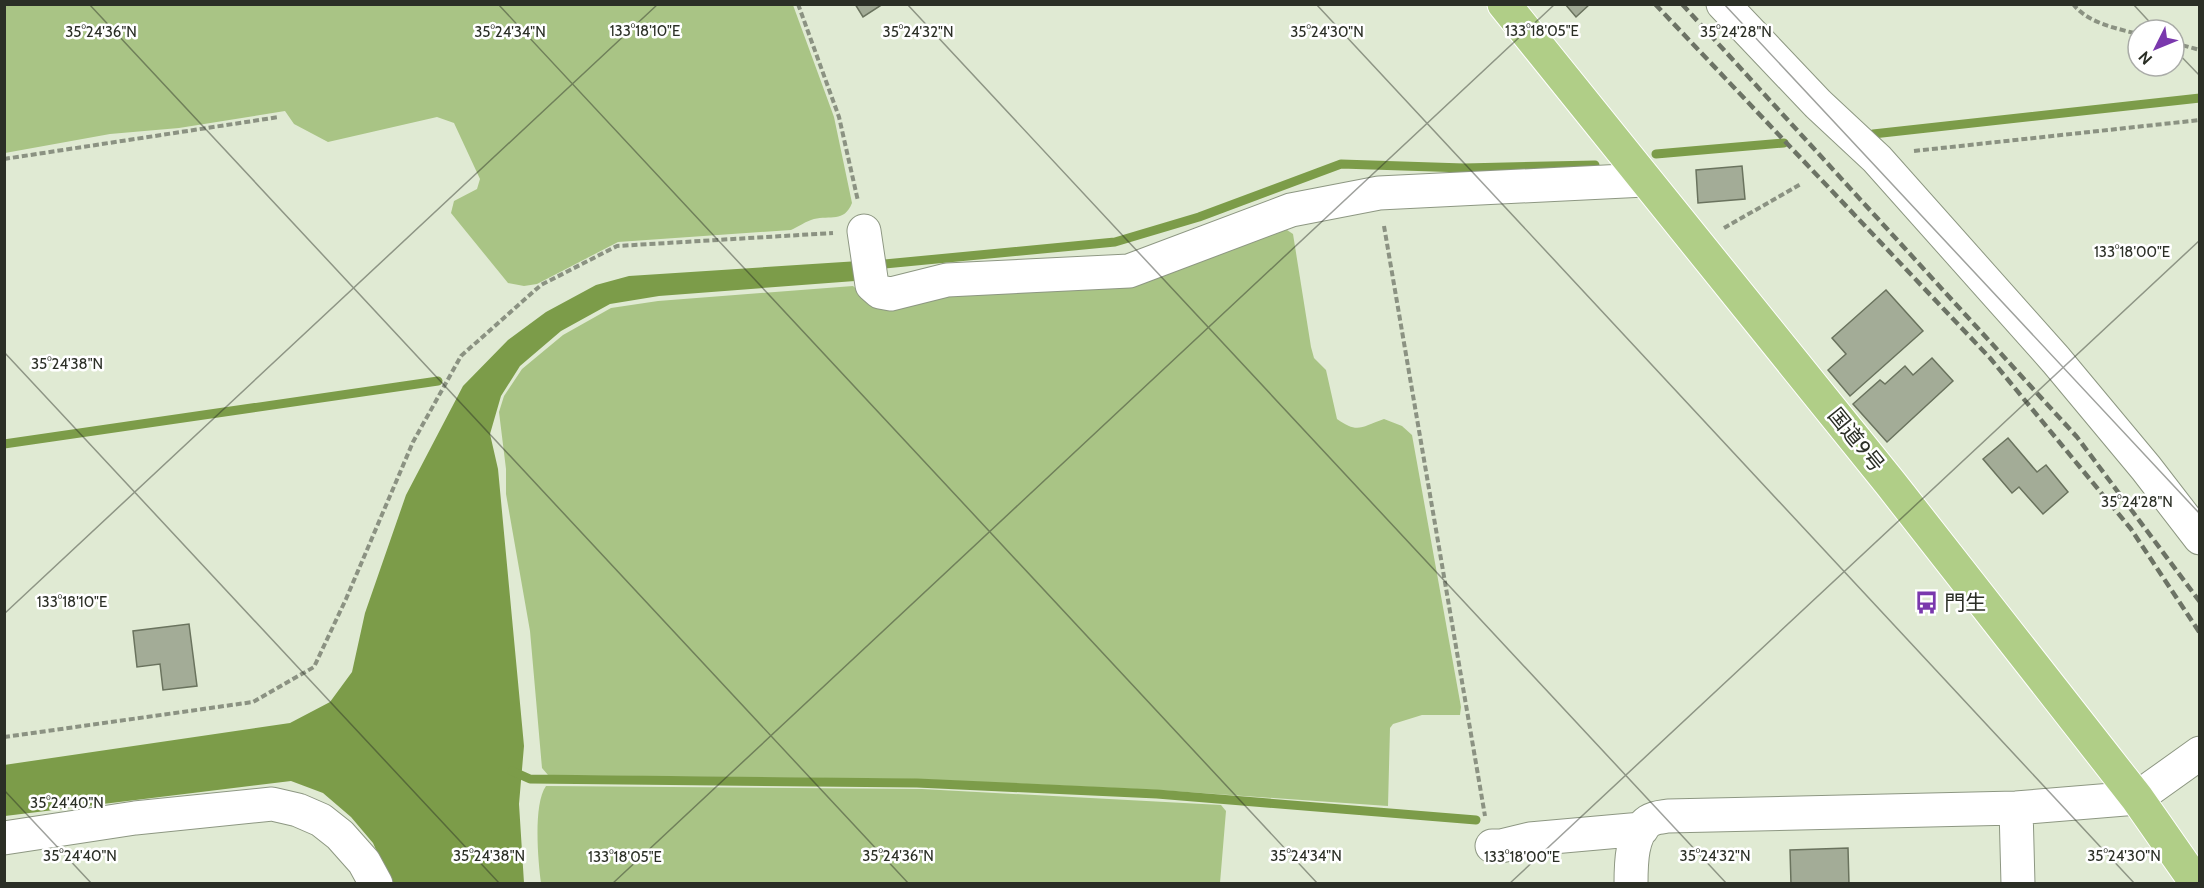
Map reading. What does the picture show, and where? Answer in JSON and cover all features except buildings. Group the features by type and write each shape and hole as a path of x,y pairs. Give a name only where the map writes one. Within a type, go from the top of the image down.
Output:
{"highway":[{"name":"国道9号","path":"1504,4 1892,484 2137,798 2197,884"}],"street":[{"path":"1723,4 1818,104 1877,159 2056,360 2146,468 2199,538"},
{"path":"867,252 873,285 880,292 891,294 947,280 1129,271 1291,210 1379,194 1645,180"},
{"path":"1631,884 1633,852 1642,829 1653,818 2016,808 2137,798 2199,753"},
{"path":"4,838 135,818 272,804 298,810 321,820 340,835 364,862 376,884"},
{"path":"2016,808 2018,884"},
{"path":"1492,846 1530,839 1642,829"}],"path":[{"path":"4,737 252,702 314,667 413,442 462,356 541,285 617,246 867,252 839,117 798,4"},
{"path":"2073,4 2080,14 2112,28 2126,31"},
{"path":"4,159 279,117"},
{"path":"1877,159 1893,153 2199,120"},
{"path":"1716,233 1801,184"},
{"path":"1379,194 1488,836 1492,846"}],"shaded area":[{"path":"4,5 793,5 834,117 852,203 841,216 814,219 791,230 618,242 537,284 524,286 508,283 451,213 454,201 477,189 480,179 454,123 437,117 328,142 294,124 285,111 179,128 110,134 5,153"},
{"path":"1287,230 1293,234 1311,347 1314,358 1326,370 1337,419 1344,424 1360,428 1384,419 1402,426 1412,435 1461,707 1460,715 1422,715 1393,724 1390,728 1388,806 1159,790 915,779 548,775 542,768 530,631 506,494 506,469 499,412 504,396 522,369 563,335 611,308 658,301 853,286 873,303"},
{"path":"859,261 855,281 659,296 610,304 561,331 520,366 501,396 490,434 498,469 524,746 519,804 524,883 391,883 373,843 351,817 323,793 291,781 5,816 4,765 290,723 330,702 352,672 365,613 406,495 463,386 508,340 546,312 596,285 629,276"},
{"path":"546,786 922,789 1221,805 1226,811 1220,883 541,883 538,819 539,806"}],"waterway":[{"path":"1873,134 2200,98"},
{"path":"1656,154 1784,143"},
{"path":"874,265 1115,242 1199,217 1341,164 1464,168 1595,165"},
{"path":"4,444 438,381"},
{"path":"512,771 530,779 917,783 1157,794 1476,820"}],"railway":[{"path":"1655,4 1990,358 2131,529 2200,633"},
{"path":"1682,4 2077,437 2200,602"}],"place":[{"name":"門生","path":"1926,603"}]}
